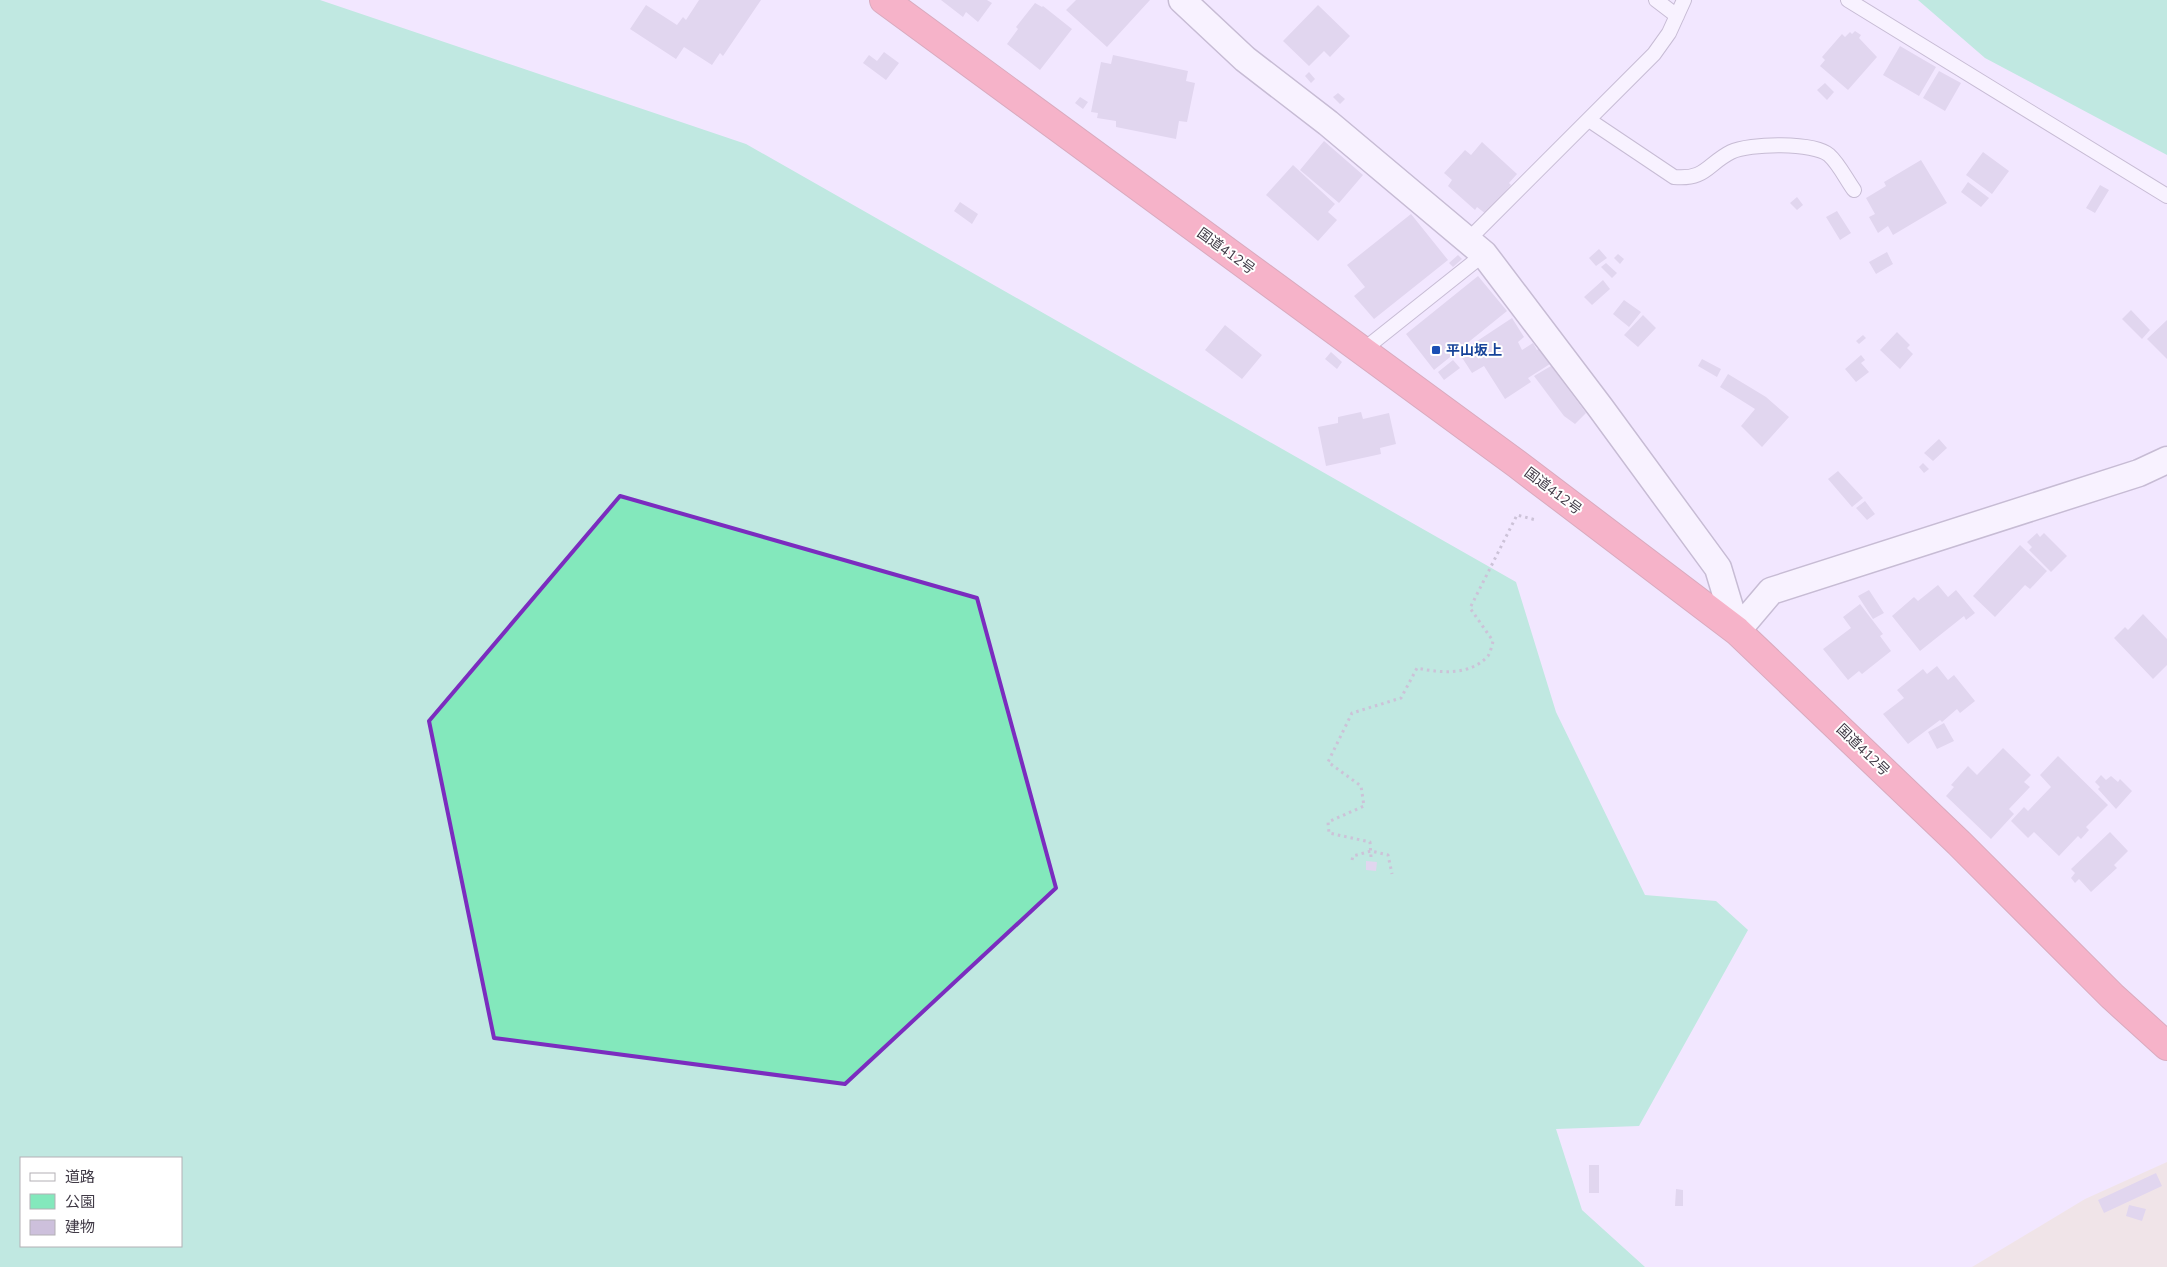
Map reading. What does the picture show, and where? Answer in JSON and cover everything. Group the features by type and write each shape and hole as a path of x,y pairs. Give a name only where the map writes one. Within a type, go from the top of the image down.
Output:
{"highway":[{"name":"国道412号","path":"884,0 1517,464 1737,631 1959,843 2112,996 2167,1046"}],"street":[{"path":"1182,0 1245,58 1328,123 1476,247 1600,407 1718,568 1737,631"},
{"path":"1737,631 1771,591 2138,473 2167,460"}],"lane":[{"path":"1656,0 1677,16"},
{"path":"1362,351 1476,247 1589,120 1654,54 1669,33 1684,0"},
{"path":"1848,0 2167,196"},
{"path":"1589,120 1674,177 1688,178 1700,174 1732,152 1756,145 1801,146 1829,154 1854,190"}],"path":[{"path":"1371,857 1370,842 1329,833 1328,822 1364,806 1361,786 1328,762 1352,713 1400,698 1417,668 1435,672 1466,670 1488,656 1493,641 1470,608 1518,515 1544,522"},
{"path":"1352,860 1353,856 1371,851 1388,855 1392,874"}],"highlighted area":[{"path":"620,496 977,598 1056,888 845,1084 494,1038 429,721"}],"shaded area":[{"path":"2167,1162 2167,1267 1972,1267 2085,1199"}],"green space":[{"path":"0,0 320,0 746,144 1516,582 1556,712 1645,895 1716,901 1748,930 1639,1126 1556,1129 1582,1210 1645,1267 0,1267"},
{"path":"1918,0 2167,0 2167,155 1985,58"}],"building":[{"path":"699,0 761,0 723,56 720,53 712,65 684,47 676,59 630,29 646,5 677,25 683,17 686,20"},
{"path":"941,0 987,0 992,3 978,22 966,12 963,17"},
{"path":"1076,0 1150,0 1107,47 1066,10"},
{"path":"1035,3 1043,6 1072,29 1040,70 1007,44 1018,29 1016,27"},
{"path":"1318,5 1350,36 1330,57 1324,51 1309,66 1283,41"},
{"path":"1855,31 1861,35 1859,38 1877,57 1848,90 1820,66 1825,60 1822,57 1842,34 1845,37 1850,32 1852,34"},
{"path":"1900,46 1936,67 1919,96 1883,75"},
{"path":"884,52 899,63 886,80 863,63 869,55 877,61"},
{"path":"1113,55 1188,71 1186,81 1195,83 1187,122 1179,121 1176,139 1116,127 1116,121 1097,118 1098,113 1091,112 1101,62 1111,64"},
{"path":"1939,71 1961,83 1945,111 1923,98"},
{"path":"1309,72 1315,79 1311,83 1305,76"},
{"path":"1825,83 1834,92 1827,100 1817,90"},
{"path":"1338,93 1345,99 1340,104 1333,97"},
{"path":"1080,97 1088,102 1083,109 1075,103"},
{"path":"1324,141 1363,175 1339,203 1300,170"},
{"path":"1482,142 1517,174 1509,183 1511,185 1486,214 1477,207 1475,210 1448,186 1452,180 1444,173 1465,150 1471,155"},
{"path":"1983,152 2009,171 1992,194 1966,175"},
{"path":"1921,160 1947,203 1893,235 1888,226 1878,233 1869,217 1875,214 1866,198 1886,186 1884,182"},
{"path":"1293,165 1335,204 1328,212 1337,220 1318,241 1266,195"},
{"path":"1968,182 1989,198 1981,207 1961,192"},
{"path":"2100,185 2109,190 2095,213 2086,208"},
{"path":"1797,197 1803,205 1797,210 1790,203"},
{"path":"960,202 978,214 972,224 954,211"},
{"path":"1837,211 1851,233 1840,240 1826,217"},
{"path":"1411,214 1448,260 1374,319 1354,296 1365,287 1347,265"},
{"path":"1599,249 1607,258 1596,266 1589,258"},
{"path":"1887,252 1893,264 1876,274 1869,262"},
{"path":"1618,254 1624,259 1620,264 1614,258"},
{"path":"1458,255 1462,259 1453,267 1449,263"},
{"path":"1606,263 1617,273 1612,278 1601,267"},
{"path":"1478,276 1507,311 1434,370 1406,334"},
{"path":"1603,280 1610,289 1592,305 1584,297"},
{"path":"1624,300 1641,312 1629,327 1613,314"},
{"path":"2131,310 2150,330 2142,339 2122,319"},
{"path":"1643,315 1656,328 1638,347 1624,335"},
{"path":"1512,318 1524,337 1518,342 1522,350 1533,343 1537,350 1540,348 1550,364 1528,378 1531,382 1505,399 1484,366 1472,373 1459,353"},
{"path":"2167,320 2167,359 2147,339"},
{"path":"1225,325 1262,355 1242,379 1205,350"},
{"path":"1897,332 1910,345 1907,348 1913,354 1900,369 1880,350"},
{"path":"1863,335 1866,338 1859,344 1856,341"},
{"path":"1331,352 1342,362 1337,369 1325,359"},
{"path":"1861,355 1865,360 1861,363 1869,372 1856,382 1845,369"},
{"path":"1702,359 1721,369 1717,377 1698,366"},
{"path":"1453,360 1460,368 1444,380 1438,372"},
{"path":"1551,366 1586,413 1575,424 1564,416 1534,376"},
{"path":"1728,374 1766,397 1789,417 1762,447 1741,426 1755,409 1720,387"},
{"path":"1361,412 1363,419 1389,413 1396,444 1380,448 1381,454 1326,466 1318,427 1338,423 1338,417"},
{"path":"1939,439 1947,448 1933,461 1924,453"},
{"path":"1923,463 1929,469 1924,473 1919,467"},
{"path":"1838,471 1863,498 1852,507 1828,479"},
{"path":"1865,501 1875,514 1867,520 1856,508"},
{"path":"2037,533 2040,537 2044,533 2067,556 2051,572 2029,550 2032,547 2027,542"},
{"path":"2020,545 2047,571 2030,589 2025,585 1995,617 1973,596"},
{"path":"1938,585 1948,597 1956,590 1975,613 1966,620 1964,616 1920,651 1892,616 1914,597 1918,601"},
{"path":"1869,590 1884,613 1873,619 1858,596"},
{"path":"1860,604 1883,634 1880,636 1891,651 1862,674 1859,671 1848,680 1823,649 1851,628 1843,617"},
{"path":"2143,614 2167,639 2167,665 2153,679 2114,638 2125,627 2128,630"},
{"path":"1937,666 1948,680 1954,675 1975,701 1960,713 1957,709 1942,722 1940,720 1908,744 1883,714 1904,698 1897,690 1923,669 1927,674"},
{"path":"1944,723 1954,741 1937,749 1928,732"},
{"path":"2003,748 2031,775 2024,782 2030,787 2009,809 2014,814 1991,839 1946,796 1954,787 1951,785 1968,766 1977,775"},
{"path":"2058,756 2108,805 2086,827 2089,830 2081,839 2078,836 2059,856 2034,832 2028,838 2011,821 2024,807 2028,811 2051,787 2040,775"},
{"path":"2101,775 2106,780 2111,776 2118,782 2120,779 2132,791 2116,809 2098,789 2100,787 2095,782"},
{"path":"2110,832 2128,851 2114,865 2117,868 2091,892 2079,879 2075,883 2071,878 2075,873 2071,869"},
{"path":"1366,861 1377,862 1376,871 1366,870"},
{"path":"1589,1165 1599,1165 1599,1193 1589,1193"},
{"path":"2156,1173 2162,1186 2104,1213 2098,1200"},
{"path":"1676,1189 1683,1190 1683,1206 1675,1206"},
{"path":"2129,1205 2146,1209 2142,1221 2126,1216"}],"place":[{"name":"平山坂上","path":"1436,350"}]}
